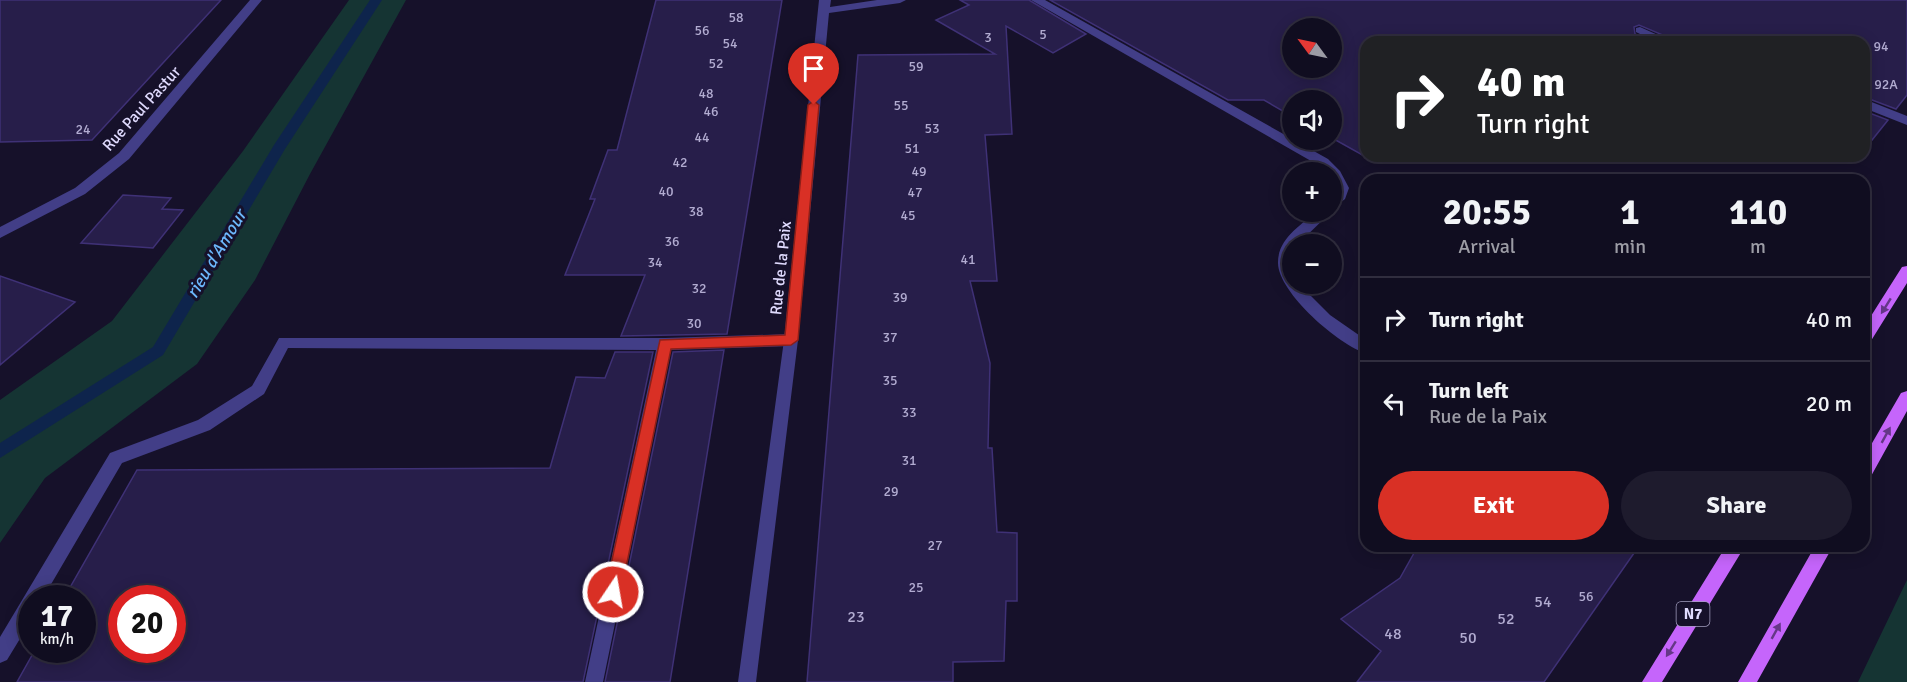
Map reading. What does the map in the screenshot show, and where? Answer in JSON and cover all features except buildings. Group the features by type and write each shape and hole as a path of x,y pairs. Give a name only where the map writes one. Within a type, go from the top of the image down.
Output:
{"main road":[{"path":"1870,330 1907,271"},
{"path":"1870,462 1907,397"},
{"name":"N7","path":"1651,682 1732,552"},
{"path":"1747,682 1821,552"}],"street":[{"name":"Rue Paul Pastur","path":"0,233 80,191 124,156 256,0"},
{"path":"824,5 900,0"},
{"path":"1037,0 1323,162"},
{"name":"Rue de la Paix","path":"747,682 791,340 824,5"},
{"path":"1640,30 1652,36"},
{"path":"1870,106 1907,121"},
{"path":"1314,222 1288,247 1284,261 1292,285 1314,312 1360,343"},
{"path":"41,585 116,458 204,425 258,390 284,342 665,344 791,340"},
{"path":"594,682 665,344"},
{"path":"0,654 18,624"}],"green space":[{"path":"349,0 406,0 310,174 255,280 197,364 45,478 0,543 0,400 112,321 243,151"},
{"path":"1907,580 1907,682 1858,682"}],"waterway":[{"name":"rieu d'Amour","path":"0,451 158,351 279,148 376,0"}],"route":[{"path":"613,592 665,344 791,340 814,105"}]}
